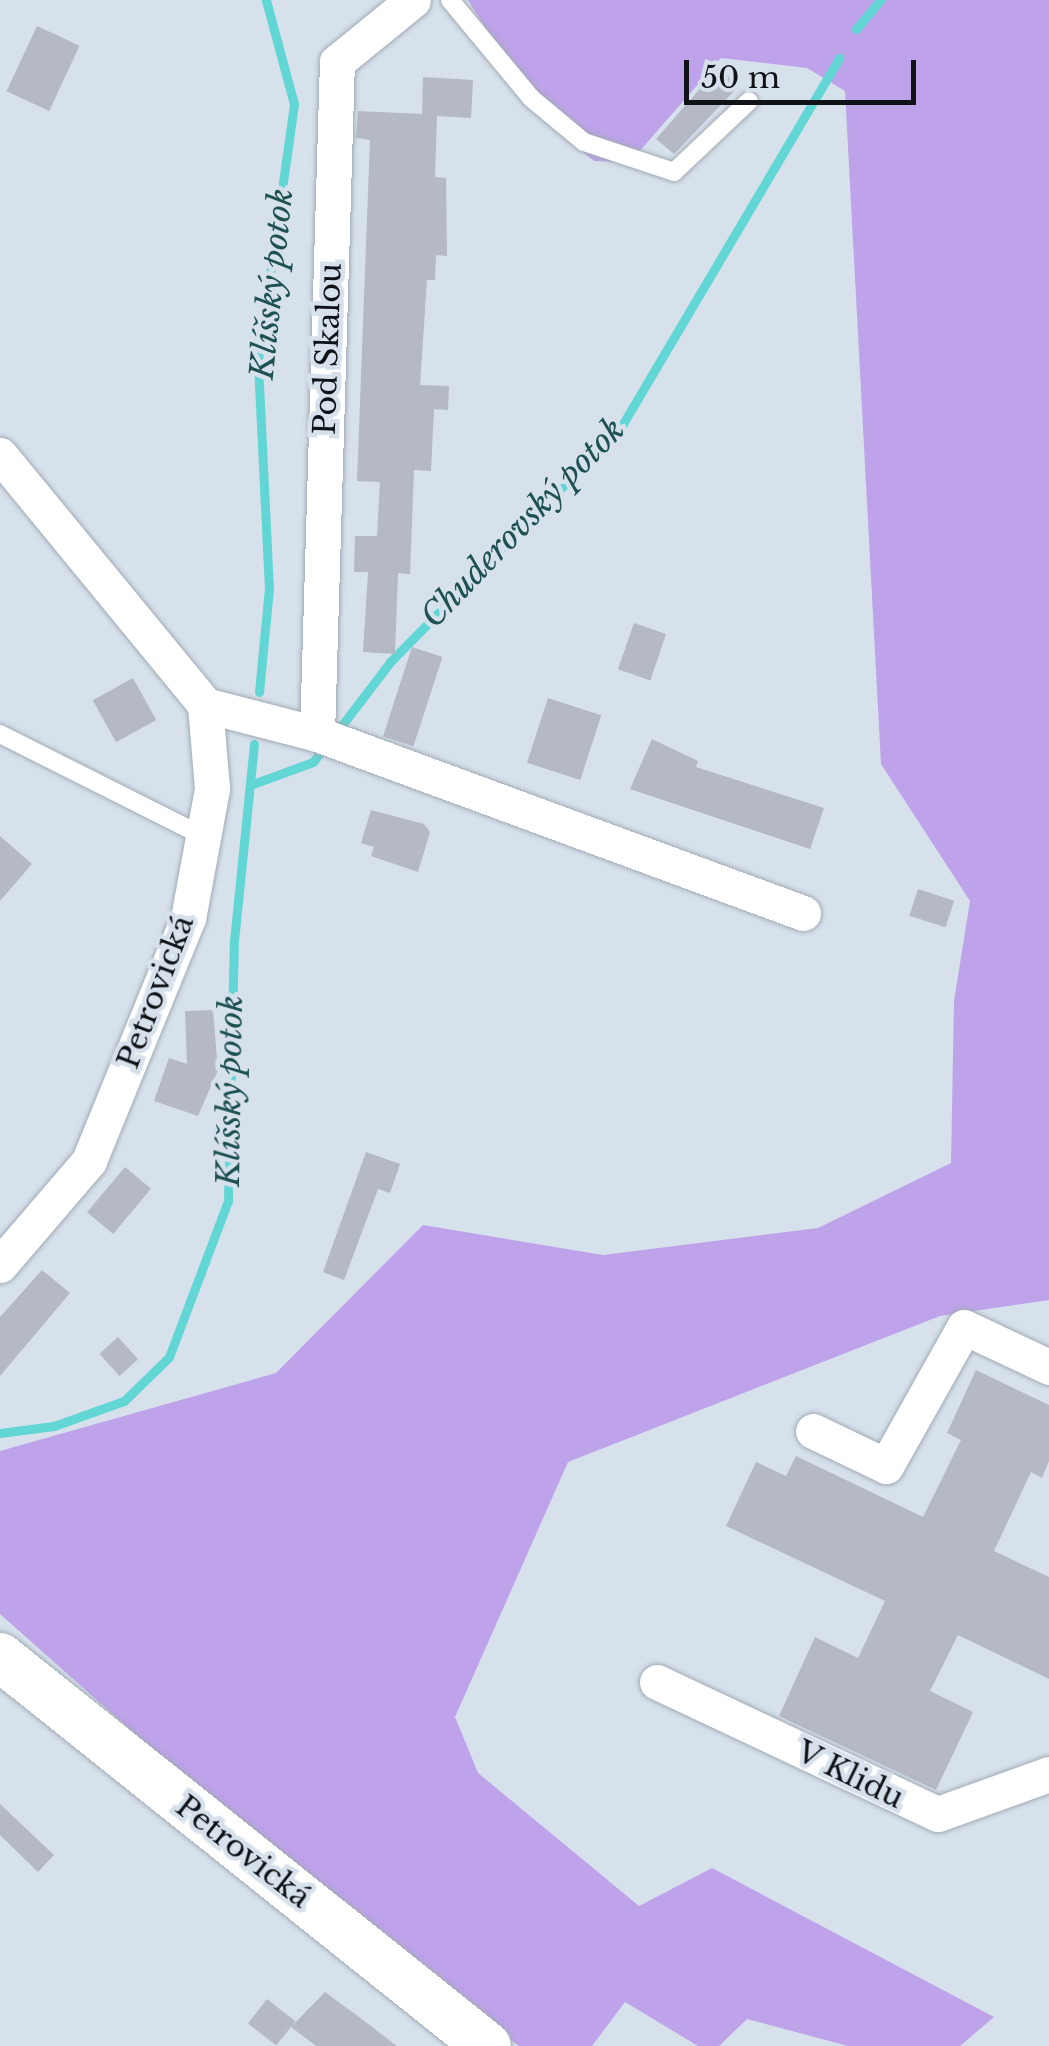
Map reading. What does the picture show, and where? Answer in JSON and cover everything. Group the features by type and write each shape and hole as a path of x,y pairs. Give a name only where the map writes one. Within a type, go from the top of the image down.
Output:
{"main road":[{"name":"Petrovická","path":"0,1657 486,2046"}],"street":[{"name":"Pod Skalou","path":"329,739 337,62 413,0"},
{"path":"0,455 205,705 329,739 803,913"},
{"name":"Petrovická","path":"0,1266 90,1161 188,918 212,789 205,705"},
{"path":"813,1431 886,1466 964,1328 1049,1367"},
{"name":"V Klidu","path":"657,1682 938,1814 1049,1774"}],"lane":[{"path":"450,0 531,98 584,142 674,172 748,101"},
{"path":"0,734 203,836"}],"shaded area":[{"path":"468,0 1049,0 1049,1300 940,1316 568,1462 455,1717 478,1773 639,1906 712,1868 994,2017 960,2046 848,2046 747,2019 719,2046 698,2046 625,2002 592,2046 519,2046 305,1885 0,1614 0,1451 276,1373 423,1225 603,1255 818,1228 951,1163 954,1001 970,901 881,764 845,91 807,68 721,58 630,162 594,161 540,117"}],"building":[{"path":"37,26 80,46 49,111 7,91"},
{"path":"719,67 739,86 674,154 656,139"},
{"path":"423,77 473,80 471,118 437,116 435,177 446,178 447,256 436,255 435,280 427,280 420,385 449,386 448,410 434,409 431,471 414,470 410,574 398,573 395,654 363,652 368,572 354,572 355,536 377,536 380,482 357,481 370,140 356,138 358,111 422,114"},
{"path":"634,623 666,634 650,680 618,669"},
{"path":"412,647 442,657 413,746 383,736"},
{"path":"133,678 156,720 116,742 93,700"},
{"path":"548,698 601,715 580,780 527,763"},
{"path":"652,739 698,761 696,767 824,808 810,849 630,789"},
{"path":"371,810 424,824 430,832 418,872 371,856 374,847 361,843"},
{"path":"0,836 32,864 0,901"},
{"path":"918,889 954,901 945,927 909,916"},
{"path":"213,1010 218,1070 198,1116 154,1101 169,1058 187,1064 185,1011"},
{"path":"366,1152 400,1164 390,1193 378,1189 344,1280 323,1272"},
{"path":"125,1167 151,1189 113,1234 87,1212"},
{"path":"42,1270 70,1293 0,1376 0,1317"},
{"path":"118,1337 138,1359 119,1376 99,1354"},
{"path":"976,1370 1049,1405 1049,1461 1042,1478 1031,1472 994,1551 1049,1577 1049,1679 958,1635 930,1691 973,1712 936,1790 779,1716 815,1637 858,1658 885,1601 726,1526 756,1462 786,1476 796,1456 923,1517 961,1440 947,1433"},
{"path":"0,1804 54,1855 38,1872 0,1835"},
{"path":"325,1992 397,2046 316,2046 291,2027"},
{"path":"267,1999 295,2021 276,2046 248,2023"}],"waterway":[{"name":"Klíšský potok","path":"259,692 269,589 258,360 294,104 266,0"},
{"name":"Chuderovský potok","path":"856,29 880,0"},
{"name":"Chuderovský potok","path":"336,733 390,662 621,427 839,58"},
{"name":"Klíšský potok","path":"0,1433 54,1426 124,1401 169,1357 228,1201 234,941 254,744"},
{"name":"Chuderovský potok","path":"250,785 313,762 326,745"}]}
